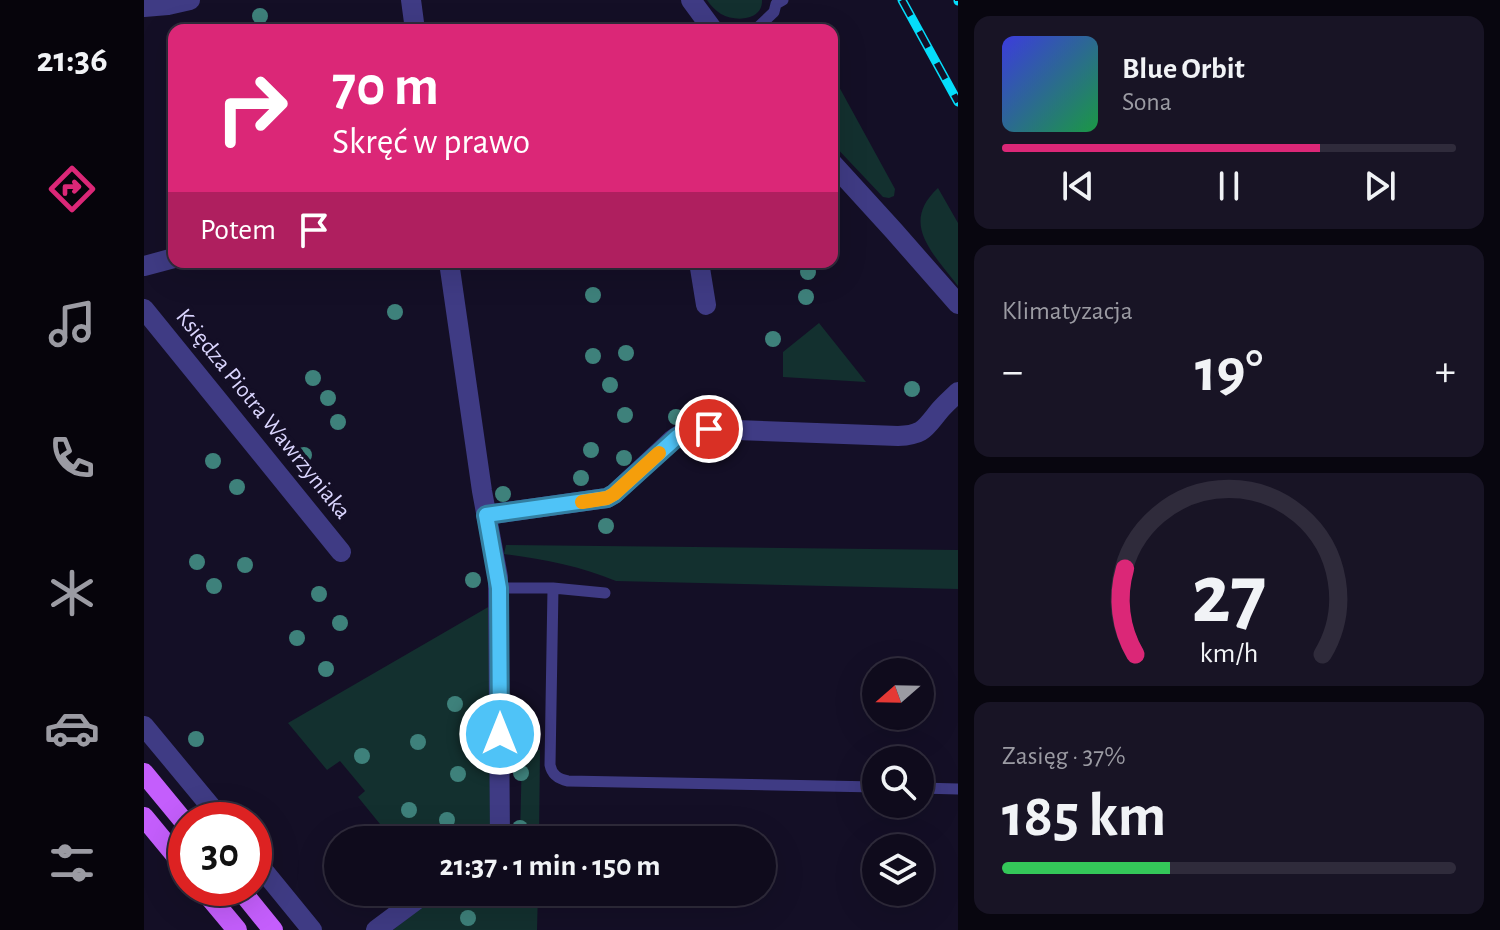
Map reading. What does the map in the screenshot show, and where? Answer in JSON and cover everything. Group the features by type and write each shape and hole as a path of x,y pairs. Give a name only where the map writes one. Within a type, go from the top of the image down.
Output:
{"main road":[{"path":"144,773 168,802"},
{"path":"144,817 168,846"},
{"path":"217,906 237,930"},
{"path":"254,906 273,930"}],"street":[{"path":"144,7 190,0"},
{"path":"411,0 414,24"},
{"path":"691,0 709,24"},
{"path":"838,170 958,304"},
{"path":"144,266 168,260"},
{"path":"450,268 499,588 500,826"},
{"path":"700,268 706,305"},
{"name":"Księdza Piotra Wawrzyniaka","path":"144,309 341,552"},
{"path":"486,515 607,498 684,432 709,429 898,436 919,433 958,392"},
{"path":"144,726 208,802"},
{"path":"272,881 312,930"},
{"path":"376,930 408,906"}],"lane":[{"path":"761,24 774,12 776,4 783,0"},
{"path":"499,588 553,588 605,593"},
{"path":"553,588 550,765 558,778 568,781 862,787"},
{"path":"934,788 958,789"}],"green space":[{"path":"707,0 762,0 758,12 740,19 721,14"},
{"path":"838,85 895,189 894,196 883,197 838,149"},
{"path":"938,188 958,223 958,286 931,250 921,226 921,214"},
{"path":"819,323 866,382 783,377 783,352"},
{"path":"506,545 958,550 958,589 616,581 561,564 504,554"},
{"path":"490,606 491,826 382,826 358,797 365,791 340,761 327,770 288,723"},
{"path":"522,750 540,750 539,826 520,826"},
{"path":"423,906 538,906 537,930 393,930"}],"railway":[{"path":"902,0 958,102"}],"slow traffic":[{"path":"582,502 614,494 659,453"}],"route":[{"path":"500,734 499,588 486,515 607,498 684,432 709,429"}]}
